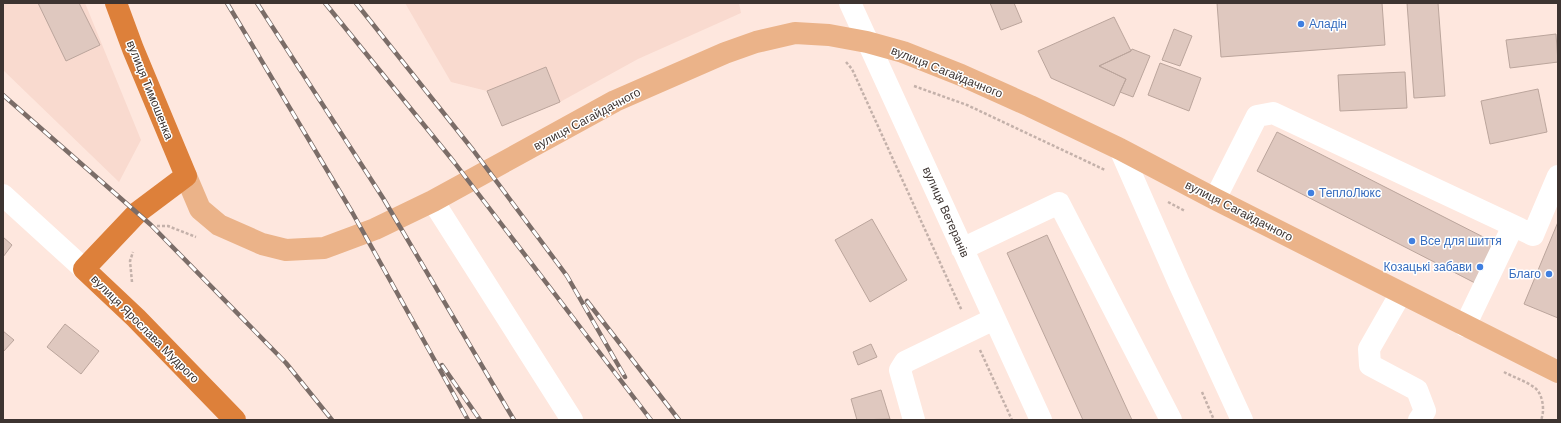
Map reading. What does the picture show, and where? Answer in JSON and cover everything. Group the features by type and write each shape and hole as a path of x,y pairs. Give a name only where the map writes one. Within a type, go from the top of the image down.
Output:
{"highway":[{"name":"вулиця Тимошенка","path":"116,3 133,49 186,176"},
{"name":"вулиця Ярослава Мудрого","path":"186,176 138,212 84,269 136,318 235,420"}],"main road":[{"name":"вулиця Сагайдачного","path":"186,176 200,209 219,225 262,244 286,250 324,248 375,230 433,201 615,101 725,53 756,42 795,33 829,34 867,42 903,52 961,75 1120,149 1215,199 1558,372"}],"street":[{"name":"вулиця Ветеранів","path":"850,3 1041,420"},
{"path":"1215,199 1257,116 1272,112 1533,235 1558,176"},
{"path":"1120,149 1242,420"},
{"path":"3,195 84,269"},
{"path":"433,201 572,420"},
{"path":"962,249 1059,203 1171,420"},
{"path":"1465,326 1513,226"},
{"path":"1401,293 1369,349 1370,365 1417,390 1425,411 1419,420"},
{"path":"914,420 900,370 905,362 994,319"}],"path":[{"path":"842,57 852,69 1012,420"},
{"path":"852,69 883,75 967,106 1137,186 1187,212"},
{"path":"151,225 168,226 203,240"},
{"path":"133,285 130,261 134,248"},
{"path":"1501,371 1536,388 1543,403 1543,415 1541,420"}],"shaded area":[{"path":"3,3 85,3 141,140 119,182 3,70"},
{"path":"405,3 739,3 741,13 638,59 560,102 502,126 487,91 451,82"}],"building":[{"path":"38,3 79,3 100,45 66,61"},
{"path":"990,3 1014,3 1022,22 1001,30"},
{"name":"Аладін","path":"1217,3 1382,3 1385,45 1221,57"},
{"path":"1407,3 1438,3 1445,96 1414,98"},
{"path":"1114,17 1131,51 1099,66 1126,79 1114,106 1051,78 1038,51"},
{"path":"1174,29 1192,36 1180,66 1162,60"},
{"path":"1556,34 1558,62 1510,68 1506,40"},
{"path":"1132,49 1150,56 1133,97 1120,92 1126,79 1099,66 1131,51"},
{"path":"1160,63 1201,78 1189,111 1148,95"},
{"path":"546,67 560,102 502,126 487,91"},
{"path":"1405,72 1407,108 1340,111 1338,75"},
{"path":"1538,89 1547,132 1490,144 1481,101"},
{"path":"1277,132 1495,243 1475,283 1257,171"},
{"path":"872,219 907,280 870,302 835,240"},
{"path":"1558,222 1558,318 1524,304"},
{"path":"1047,235 1132,420 1083,420 1007,253"},
{"path":"3,237 12,245 3,257"},
{"path":"65,324 99,351 81,374 47,347"},
{"path":"3,331 14,340 3,352"},
{"path":"871,344 877,357 858,365 853,352"},
{"path":"881,390 890,419 857,420 851,399"}],"railway":[{"path":"227,3 352,212 468,420"},
{"path":"257,3 383,198 514,420"},
{"path":"325,3 454,162 651,420"},
{"path":"356,3 473,150 567,276 625,377"},
{"path":"3,95 151,225 286,363 332,420"},
{"path":"587,301 679,420"},
{"path":"442,365 480,420"}],"place":[{"name":"Аладін","path":"1301,24"},
{"name":"ТеплоЛюкс","path":"1311,193"},
{"name":"Все для шиття","path":"1412,241"},
{"name":"Козацькі забави","path":"1480,267"},
{"name":"Благо","path":"1549,274"}]}
